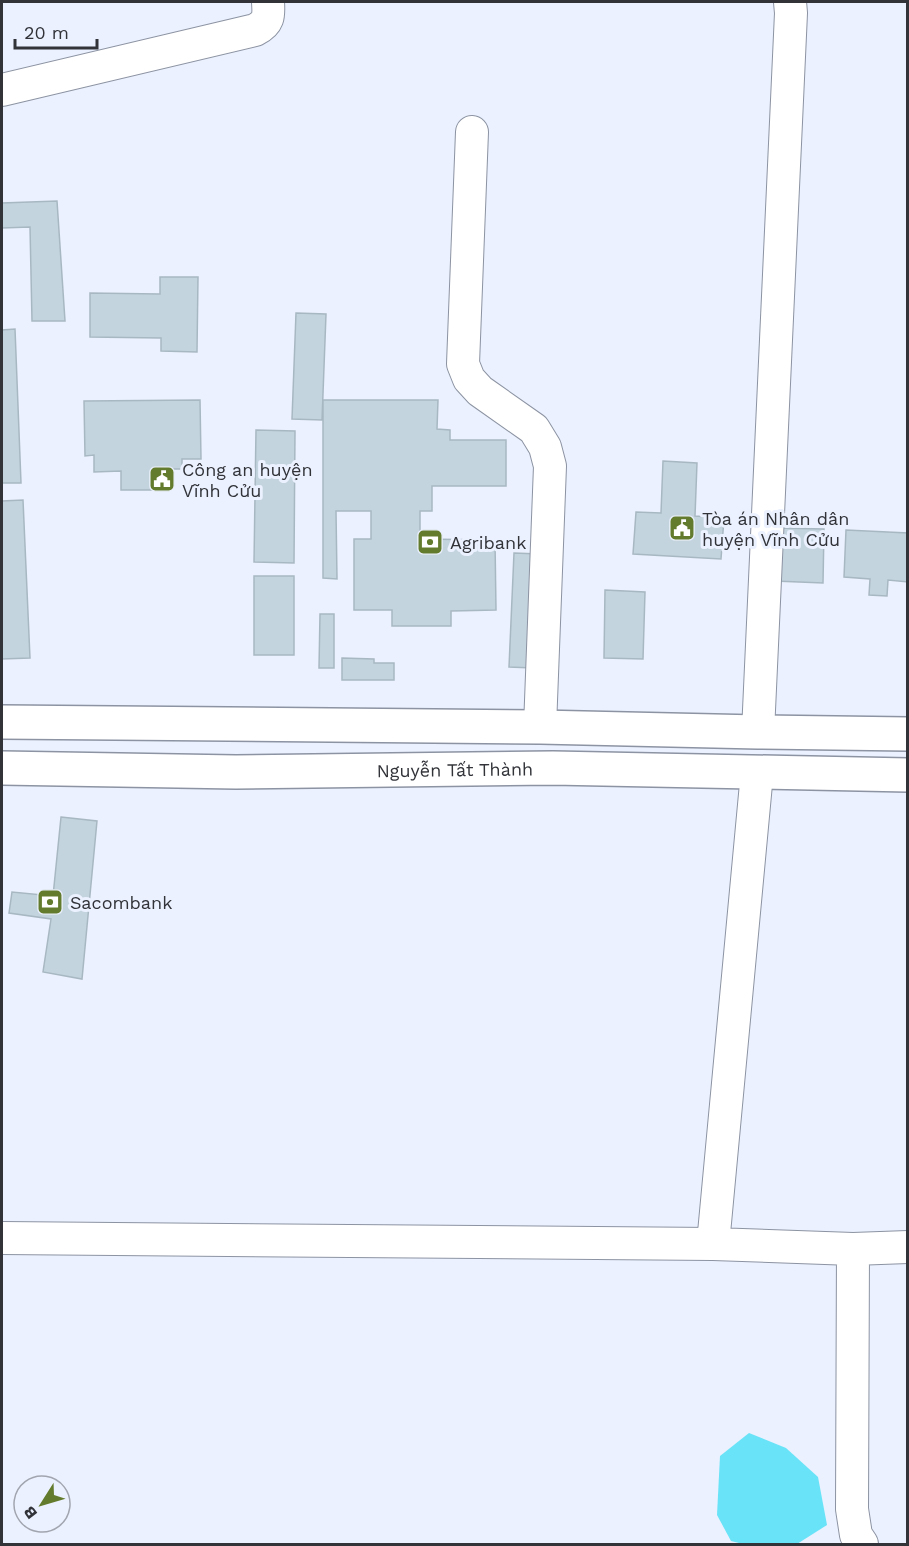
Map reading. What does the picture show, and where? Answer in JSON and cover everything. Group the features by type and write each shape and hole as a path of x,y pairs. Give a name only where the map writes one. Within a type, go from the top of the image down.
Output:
{"main road":[{"path":"2,722 540,726 908,734"},
{"path":"236,771 237,725"},
{"path":"758,732 758,773"},
{"name":"Nguyễn Tất Thành","path":"2,768 236,771 552,768 908,775"}],"street":[{"path":"2,90 255,30 263,26 269,15 268,2"},
{"path":"758,732 790,2"},
{"path":"472,132 463,364 469,379 480,391 534,429 545,447 550,466 540,726"},
{"path":"713,1244 758,773"},
{"path":"2,1238 713,1244 853,1249 908,1247"},
{"path":"853,1249 852,1509 856,1536 862,1545"}],"water":[{"path":"749,1433 786,1448 818,1477 827,1525 797,1544 743,1544 731,1541 717,1515 720,1456"}],"building":[{"path":"57,201 65,321 32,321 30,227 2,228 2,203"},
{"path":"160,277 198,277 197,352 161,351 161,338 90,337 90,293 160,294"},
{"path":"296,313 326,314 322,420 292,419"},
{"path":"15,329 21,483 2,483 2,330"},
{"path":"200,400 201,459 182,459 182,469 157,469 157,490 121,490 121,471 94,472 94,455 85,456 84,401"},
{"path":"323,400 438,400 437,429 450,430 450,440 506,440 506,486 432,486 432,511 420,511 420,539 495,540 496,610 451,611 451,626 392,626 392,610 354,610 354,539 371,539 371,511 336,511 337,579 323,578"},
{"path":"256,430 295,431 294,563 254,562"},
{"path":"663,461 697,463 695,516 724,518 721,559 633,554 636,512 661,513"},
{"path":"23,500 30,658 2,659 2,501"},
{"path":"778,528 824,529 823,583 775,581"},
{"path":"846,530 908,533 908,582 888,580 887,596 869,595 870,579 844,577"},
{"path":"514,553 538,554 533,668 509,667"},
{"path":"254,576 294,576 294,655 254,655"},
{"path":"605,590 645,592 643,659 604,658"},
{"path":"320,614 334,614 334,668 319,668"},
{"path":"342,658 374,659 374,663 394,663 394,680 342,680"},
{"path":"61,817 97,821 82,979 43,972 51,919 9,913 12,892 53,896"}],"place":[{"name":"Công an huyện Vĩnh Cửu","path":"162,479"},
{"name":"Tòa án Nhân dân huyện Vĩnh Cửu","path":"682,528"},
{"name":"Agribank","path":"430,542"},
{"name":"Sacombank","path":"50,902"}]}
